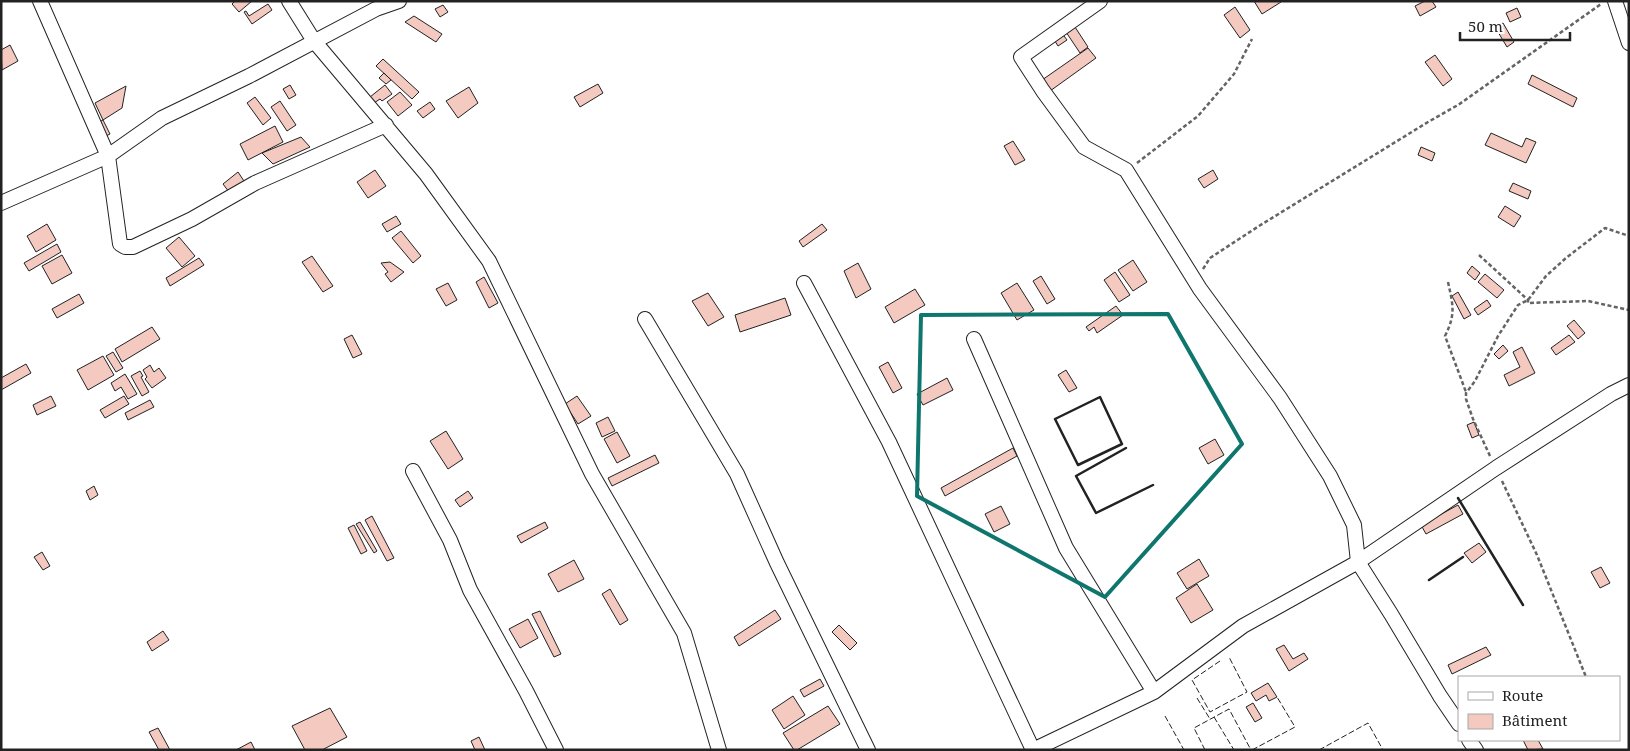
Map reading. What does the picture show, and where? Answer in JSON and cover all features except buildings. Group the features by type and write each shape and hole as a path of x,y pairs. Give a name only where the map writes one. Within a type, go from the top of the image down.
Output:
{"street":[{"path":"40,1 108,156 120,244 126,248 133,247 192,219 255,182 386,125"},
{"path":"290,1 314,41 426,174 489,261 592,474 684,633 719,750"},
{"path":"1,203 108,156 162,118 249,76 376,9 399,1"},
{"path":"1100,1 1021,57 1042,91 1084,147 1126,170 1200,289 1280,398 1330,476 1354,525 1358,562 1458,723"},
{"path":"1615,1 1629,43"},
{"path":"804,283 889,442 1033,750 1154,692 1243,626 1358,562 1496,468 1611,394 1629,385"},
{"path":"644,318 737,474 777,563 868,750"},
{"path":"974,339 1066,548 1154,692"},
{"path":"413,471 450,540 470,590 526,691 556,750"}],"path":[{"path":"1200,289 1203,268 1210,258 1421,126 1458,105 1604,1"},
{"path":"1126,170 1198,116 1234,74 1252,39"},
{"path":"1480,255 1528,300 1528,303 1588,301 1629,310"},
{"path":"1448,282 1454,309 1451,324 1445,336 1466,393"}],"highlighted area":[{"path":"1168,314 1242,444 1105,597 917,496 921,315"}],"fence":[{"path":"1220,661 1192,680 1210,712 1247,692 1229,657"},
{"path":"1252,750 1295,727 1277,697"},
{"path":"1197,698 1210,719"},
{"path":"1205,750 1194,728 1229,709 1251,750"},
{"path":"1165,716 1184,750"},
{"path":"1214,717 1234,750"},
{"path":"1319,750 1368,723 1383,750"}],"wall":[{"path":"1100,397 1122,444 1078,465 1055,419 1100,397"},
{"path":"1126,448 1076,476 1096,513 1153,485"},
{"path":"1458,498 1523,605"},
{"path":"1429,580 1463,557"}]}
